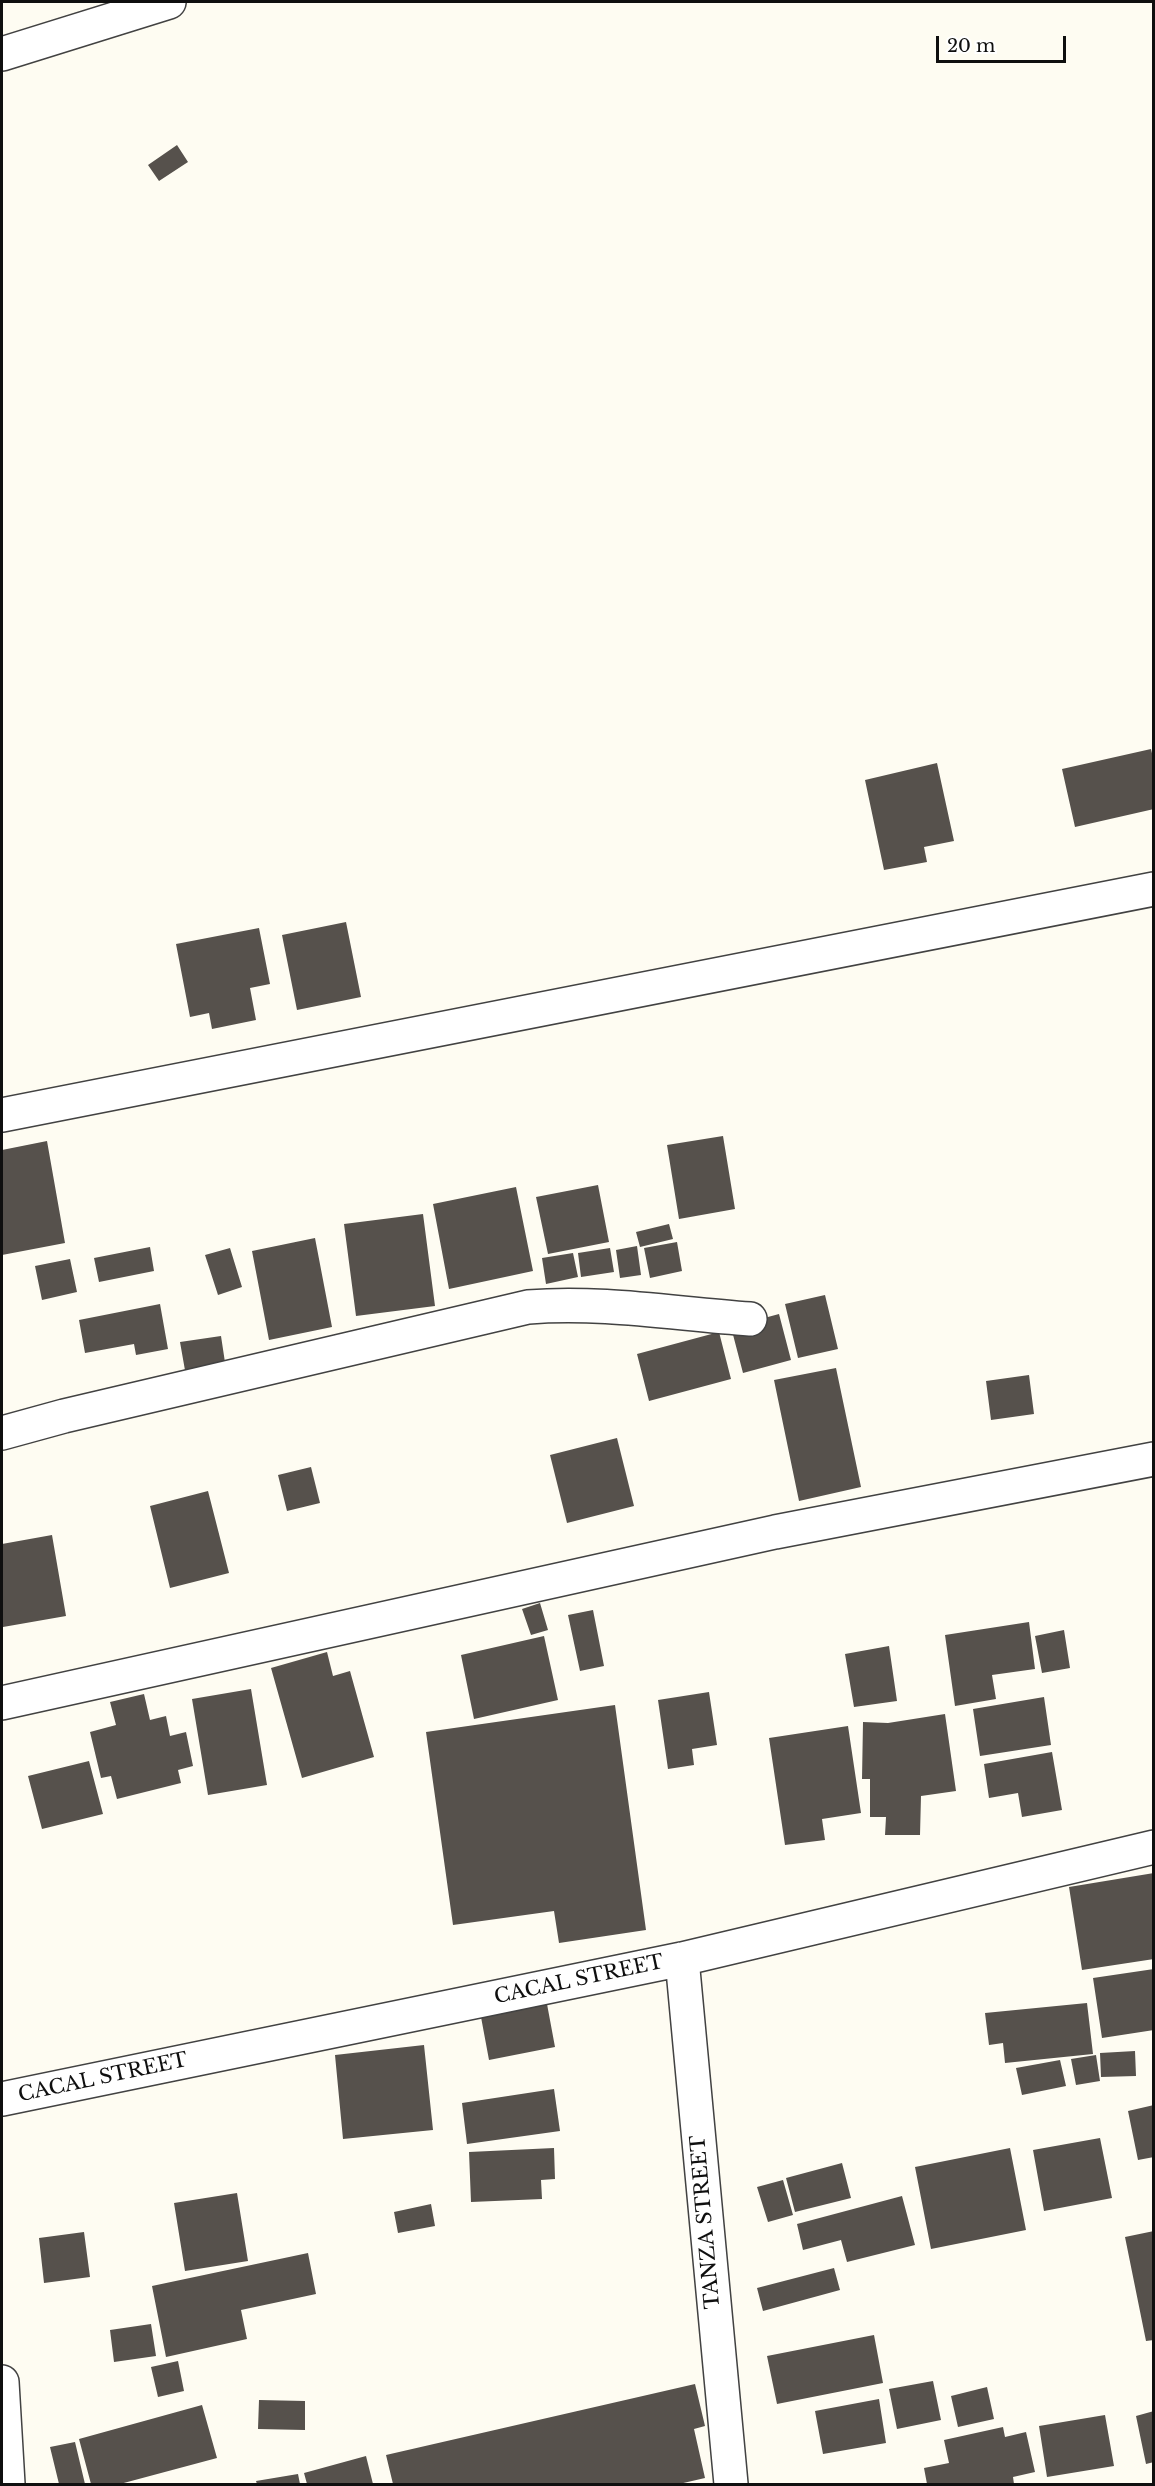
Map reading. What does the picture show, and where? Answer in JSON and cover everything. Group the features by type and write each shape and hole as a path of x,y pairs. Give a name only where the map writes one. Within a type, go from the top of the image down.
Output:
{"street":[{"path":"2,54 169,2"},
{"path":"2,1115 1154,889"},
{"path":"2,1433 75,1413 528,1307 562,1304 608,1305 688,1315 750,1319"},
{"path":"2,1703 775,1532 1154,1459"},
{"name":"CACAL STREET","path":"2,2099 682,1959 1154,1847"},
{"name":"TANZA STREET","path":"682,1959 730,2484"},
{"path":"2,2382 8,2484"}],"building":[{"path":"177,145 188,162 159,181 148,165"},
{"path":"1151,749 1154,762 1154,809 1075,827 1062,769"},
{"path":"937,763 954,841 924,847 927,862 884,870 865,780"},
{"path":"346,922 361,997 297,1010 282,935"},
{"path":"259,928 270,984 250,988 256,1020 212,1029 209,1013 190,1017 176,944"},
{"path":"723,1136 735,1209 679,1219 667,1145"},
{"path":"47,1141 65,1243 2,1255 2,1150"},
{"path":"598,1185 609,1242 548,1254 536,1197"},
{"path":"516,1187 533,1271 449,1289 433,1204"},
{"path":"423,1214 435,1306 356,1316 344,1224"},
{"path":"669,1224 673,1239 640,1247 636,1232"},
{"path":"315,1238 332,1327 269,1340 252,1251"},
{"path":"677,1242 682,1271 650,1278 644,1248"},
{"path":"637,1246 641,1275 620,1278 616,1250"},
{"path":"150,1247 154,1271 99,1282 94,1258"},
{"path":"230,1248 242,1287 218,1295 205,1255"},
{"path":"610,1248 614,1272 581,1277 578,1253"},
{"path":"573,1253 578,1277 546,1284 542,1258"},
{"path":"70,1259 77,1292 42,1300 35,1266"},
{"path":"825,1295 838,1349 798,1358 785,1304"},
{"path":"160,1304 168,1349 136,1355 134,1344 85,1353 79,1320"},
{"path":"779,1314 791,1360 743,1373 731,1327"},
{"path":"719,1332 731,1379 649,1401 637,1354"},
{"path":"221,1336 226,1369 186,1376 180,1342"},
{"path":"836,1368 861,1487 799,1501 774,1380"},
{"path":"1029,1375 1034,1414 991,1420 986,1381"},
{"path":"617,1438 634,1506 567,1523 550,1455"},
{"path":"311,1467 320,1503 287,1511 278,1475"},
{"path":"208,1491 229,1573 170,1588 150,1506"},
{"path":"52,1535 66,1616 3,1627 2,1544"},
{"path":"540,1603 548,1630 531,1635 522,1609"},
{"path":"593,1610 604,1666 580,1671 568,1615"},
{"path":"1029,1622 1035,1669 992,1675 996,1699 955,1706 945,1635"},
{"path":"1064,1630 1070,1668 1042,1673 1035,1636"},
{"path":"544,1636 558,1700 474,1719 461,1655"},
{"path":"889,1646 897,1701 854,1707 845,1654"},
{"path":"327,1652 333,1676 350,1671 374,1757 302,1778 271,1668"},
{"path":"251,1689 267,1785 208,1795 192,1699"},
{"path":"709,1692 717,1745 692,1749 694,1765 668,1769 658,1700"},
{"path":"144,1694 150,1720 166,1716 170,1736 186,1732 193,1766 178,1770 181,1783 117,1799 111,1776 101,1778 90,1732 116,1725 110,1702"},
{"path":"1044,1697 1051,1745 980,1756 973,1709"},
{"path":"615,1705 646,1930 559,1943 554,1911 453,1925 426,1732"},
{"path":"945,1714 956,1791 921,1796 920,1835 885,1835 886,1817 870,1817 870,1779 862,1779 863,1722 888,1723"},
{"path":"848,1726 861,1813 822,1819 825,1840 785,1845 769,1738"},
{"path":"1052,1752 1062,1810 1022,1817 1018,1793 989,1798 984,1764"},
{"path":"89,1761 103,1814 42,1829 28,1776"},
{"path":"1154,1873 1154,1959 1082,1970 1069,1887"},
{"path":"1154,1969 1154,2030 1102,2038 1093,1978"},
{"path":"1087,2003 1093,2054 1005,2063 1003,2043 989,2045 985,2013"},
{"path":"547,2004 555,2047 489,2060 481,2017"},
{"path":"424,2045 433,2130 343,2139 335,2055"},
{"path":"1135,2051 1136,2076 1101,2077 1100,2053"},
{"path":"1096,2055 1100,2081 1076,2085 1071,2059"},
{"path":"1060,2060 1066,2086 1022,2095 1016,2068"},
{"path":"554,2089 560,2131 467,2144 462,2103"},
{"path":"1154,2105 1154,2157 1138,2160 1128,2111"},
{"path":"1100,2138 1112,2198 1044,2211 1033,2150"},
{"path":"554,2148 555,2179 541,2180 542,2199 471,2202 469,2152"},
{"path":"1010,2148 1026,2230 931,2249 915,2167"},
{"path":"842,2163 851,2198 795,2212 786,2178"},
{"path":"783,2180 793,2215 768,2222 757,2187"},
{"path":"237,2193 248,2261 185,2271 174,2203"},
{"path":"902,2196 915,2245 847,2262 841,2240 803,2250 797,2224"},
{"path":"431,2204 435,2226 398,2233 394,2212"},
{"path":"1154,2231 1154,2340 1146,2341 1125,2237"},
{"path":"84,2232 90,2277 44,2283 39,2238"},
{"path":"308,2253 316,2294 241,2310 247,2339 166,2357 152,2286"},
{"path":"834,2268 840,2290 763,2311 757,2288"},
{"path":"151,2324 156,2356 114,2362 110,2330"},
{"path":"874,2335 883,2383 777,2404 767,2356"},
{"path":"178,2361 184,2391 158,2397 151,2367"},
{"path":"933,2381 941,2420 897,2429 889,2389"},
{"path":"695,2384 705,2426 694,2429 705,2478 679,2484 393,2484 386,2455"},
{"path":"987,2387 994,2419 958,2427 951,2396"},
{"path":"879,2399 886,2443 823,2454 815,2411"},
{"path":"259,2400 305,2401 305,2430 258,2429"},
{"path":"202,2405 217,2458 120,2484 91,2484 79,2439"},
{"path":"1154,2411 1154,2462 1146,2464 1136,2416"},
{"path":"1105,2415 1114,2466 1047,2477 1039,2426"},
{"path":"1003,2427 1005,2437 1026,2432 1035,2472 1013,2477 1014,2484 927,2484 924,2468 949,2463 944,2440"},
{"path":"75,2442 85,2484 59,2484 50,2447"},
{"path":"366,2456 373,2484 307,2484 304,2473"},
{"path":"298,2474 300,2484 257,2484 256,2481"}]}
